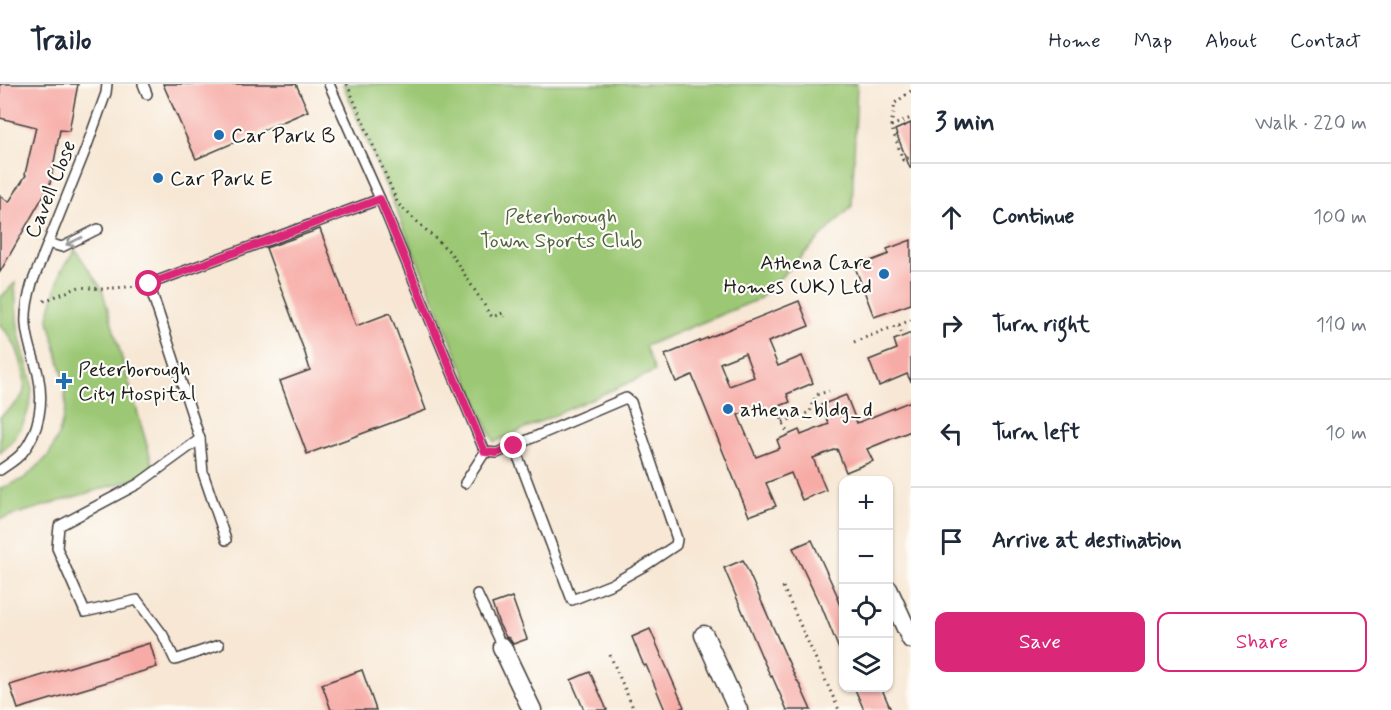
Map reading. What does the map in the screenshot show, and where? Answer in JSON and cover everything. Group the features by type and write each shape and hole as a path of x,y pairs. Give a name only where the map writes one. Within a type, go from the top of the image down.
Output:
{"street":[{"path":"893,600 911,639"},
{"path":"704,635 738,710"},
{"path":"502,647 532,710"}],"lane":[{"name":"Cavell Close","path":"0,470 22,454 38,423 41,398 38,374 26,325 26,304 32,283 89,140 106,93 107,84"},
{"path":"143,84 147,94"},
{"path":"329,84 380,199 485,452"},
{"path":"226,540 203,473 200,439 149,284 380,199"},
{"path":"48,243 62,247 98,229"},
{"path":"485,452 497,453 626,398 632,402 677,539 676,545 612,584 572,600 514,446"},
{"path":"200,439 138,484 59,526 57,548 85,612 137,600 163,635 175,660 219,645"},
{"path":"465,483 485,452"},
{"path":"477,594 502,647"}],"path":[{"path":"347,84 398,204 450,252 492,318 503,313 504,317"},
{"path":"911,91 896,103 891,126 903,160 911,157"},
{"path":"891,126 911,118"},
{"path":"44,301 79,287 102,289 149,284"},
{"path":"854,342 911,320"},
{"path":"898,325 903,336"},
{"path":"783,422 810,412 816,395 830,391"},
{"path":"777,407 788,435"},
{"path":"783,587 838,710"},
{"path":"610,655 634,710"}],"green space":[{"name":"Peterborough Town Sports Club","path":"343,84 857,84 852,206 759,299 645,346 655,371 494,442"},
{"path":"75,249 102,289 155,473 0,519 0,489 23,479 36,468 49,455 59,434 66,407 64,380 48,317 61,271"},
{"path":"15,283 21,344 32,388 23,424 13,440 0,453 0,417 19,400 24,388 24,374 17,351 11,338 0,325 0,298"}],"building":[{"path":"0,84 78,84 69,131 60,130 50,184 0,272 0,196 9,202 26,175 36,127 0,118"},
{"name":"Car Park B","path":"163,84 296,84 308,111 196,159"},
{"path":"911,123 911,168 910,168 895,130"},
{"path":"320,229 356,326 390,313 426,410 307,454 280,381 310,370 266,248"},
{"name":"Athena Care Homes (UK) Ltd","path":"911,240 911,304 874,317 855,267 889,254 887,249"},
{"name":"athena_bldg_d","path":"799,301 809,326 768,342 778,366 802,356 813,383 787,394 790,402 766,412 763,405 738,415 756,457 780,448 777,440 799,430 801,435 829,424 821,405 846,395 857,423 911,401 911,431 867,449 873,461 846,472 837,449 813,458 826,490 802,500 791,473 766,483 776,506 749,516 692,375 676,382 665,355","holes":["745,353 754,377 729,386 720,363"]},
{"path":"911,333 911,382 907,374 879,386 869,360 897,349 894,340"},
{"path":"812,540 838,597 839,649 821,605 793,548"},
{"path":"743,560 811,710 787,710 764,662 724,568"},
{"path":"512,597 527,639 513,644 499,624 492,604"},
{"path":"650,629 684,707 677,710 665,710 632,637"},
{"path":"150,643 157,667 18,709 10,685"},
{"path":"362,670 376,710 331,710 322,684"},
{"path":"590,672 607,710 584,710 571,680"},
{"path":"856,692 883,692 891,710 864,710"}],"place":[{"name":"Car Park B","path":"219,135"},
{"name":"Car Park E","path":"158,178"},
{"name":"Athena Care Homes (UK) Ltd","path":"884,274"},
{"name":"Peterborough City Hospital","path":"64,381"},
{"name":"athena_bldg_d","path":"728,409"}],"route":[{"path":"149,284 380,199 485,452 497,453 514,446"}]}
